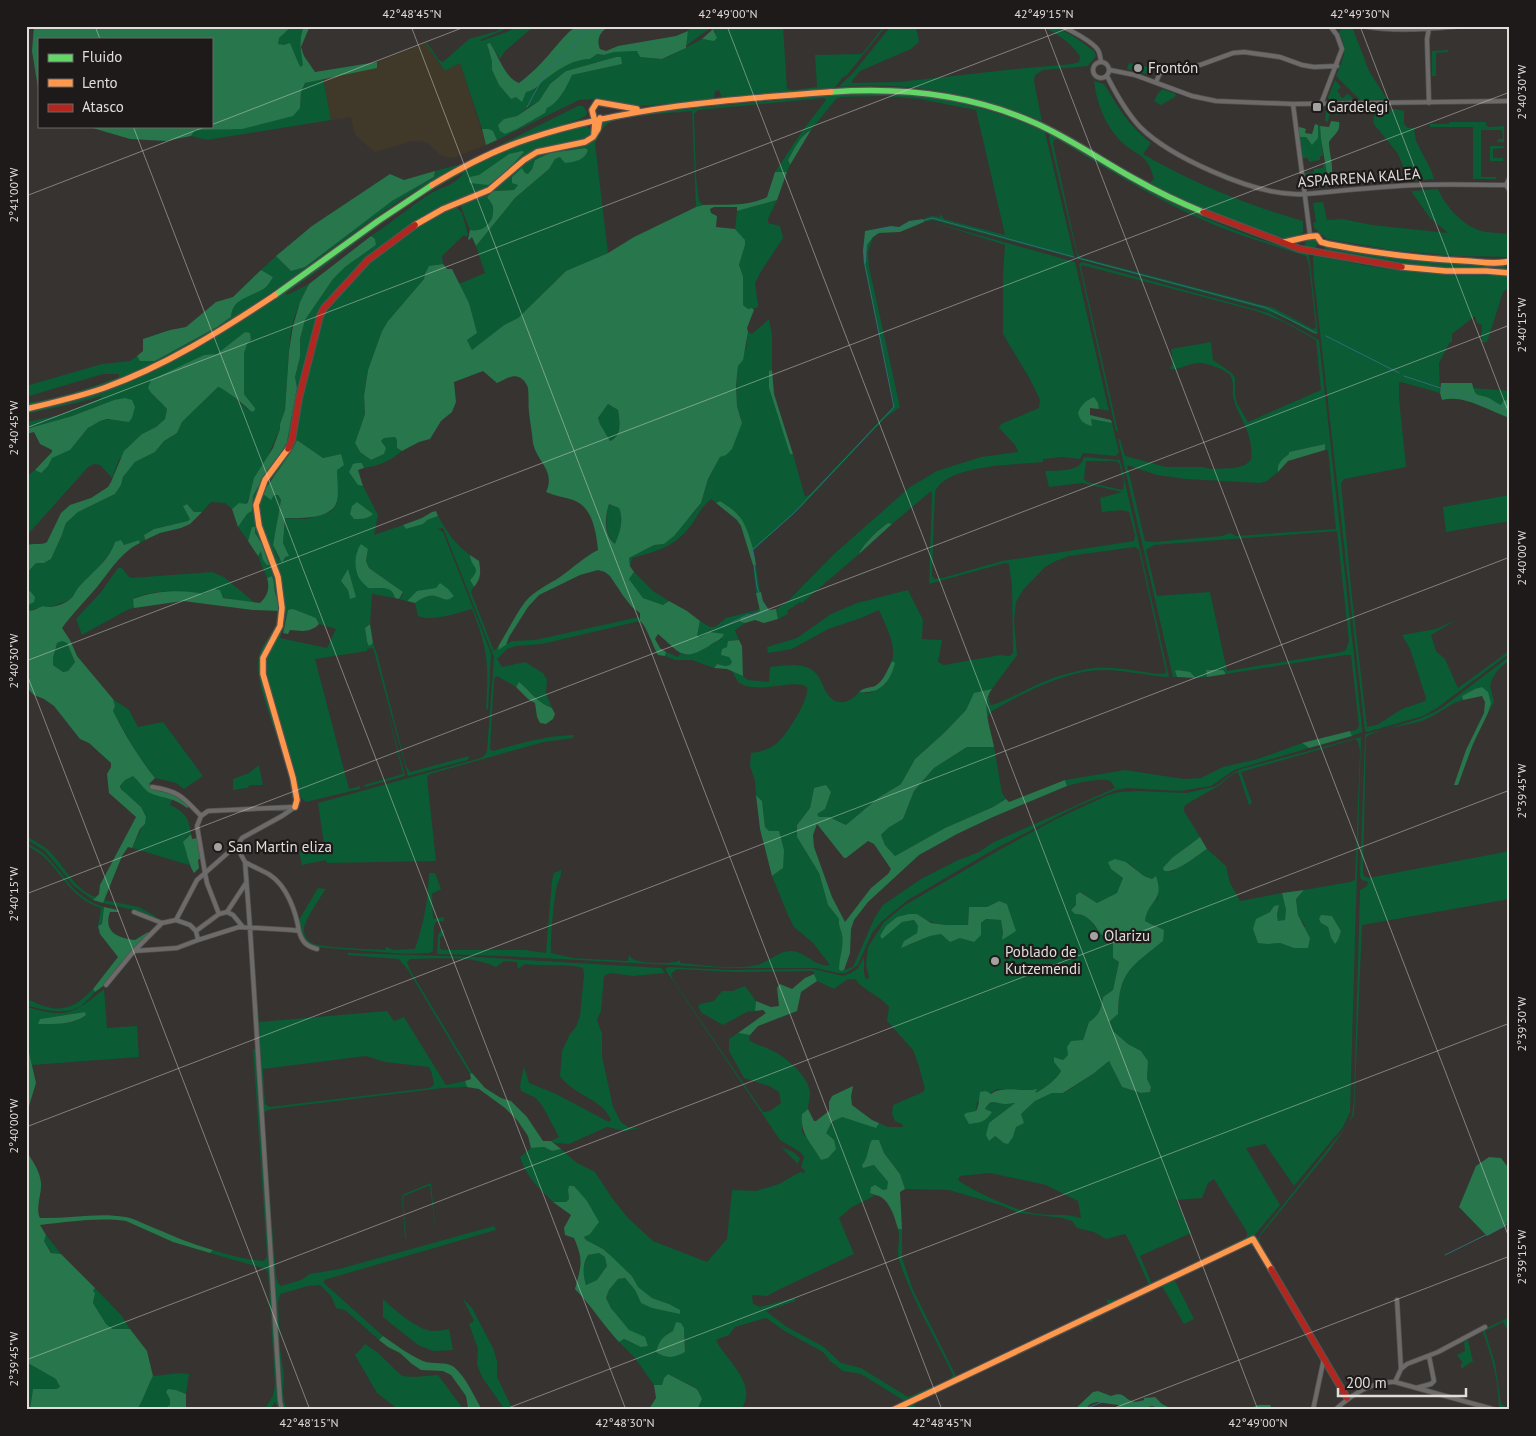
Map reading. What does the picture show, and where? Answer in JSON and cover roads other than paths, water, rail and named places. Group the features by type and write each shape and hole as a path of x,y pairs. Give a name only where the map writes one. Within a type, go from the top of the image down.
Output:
{"main road":[{"path":"26,409 96,391 171,358 252,310 398,206 431,185 498,151 532,137 577,124 647,110 858,90 910,91 962,99 1011,113 1045,127 1164,196 1233,226 1302,250 1370,263 1418,269 1510,272 1510,263 1418,259 1369,252 1321,242"},
{"path":"295,807 297,800 293,778 263,674 263,658 280,626 282,608 278,578 259,526 256,506 265,480 287,451 292,440 299,398 320,316 324,308 368,260 435,212 474,198 488,190 537,151 551,147 584,143 594,137 598,132 597,119 592,110 597,102 647,110"},
{"path":"594,137 597,119"},
{"path":"577,124 585,124 595,128"},
{"path":"1282,242 1303,239 1310,235 1317,236 1321,242 1321,248 1318,253"},
{"path":"1302,250 1301,243 1303,239"},
{"path":"893,1410 1253,1239 1347,1398"}],"street":[{"path":"1060,26 1096,47 1100,51 1101,61"},
{"path":"1321,104 1342,49 1335,28 1330,26"},
{"path":"1363,26 1386,29 1429,29 1461,26"},
{"path":"1429,29 1427,39 1429,103"},
{"path":"1156,82 1160,73 1200,65 1233,53 1244,52 1280,57 1314,67 1336,66"},
{"path":"1101,61 1107,64 1110,70 1107,76 1100,78 1094,75 1094,64 1101,61"},
{"path":"1110,70 1135,75 1203,99 1293,104 1510,101"},
{"name":"ASPARRENA KALEA","path":"1107,76 1123,106 1140,127 1168,148 1208,168 1251,186 1274,192 1304,194 1416,185 1506,185"},
{"path":"1293,104 1310,235"},
{"path":"1510,177 1506,185 1510,191"},
{"path":"152,787 170,790 178,794 201,816"},
{"path":"219,914 205,873 197,826 201,816 208,811 295,807"},
{"path":"176,920 197,880 239,843 242,838 295,807"},
{"path":"239,843 240,853 245,862 278,1382 282,1410"},
{"path":"245,862 276,880 294,909 299,931 305,944 317,949"},
{"path":"227,912 246,883"},
{"path":"134,912 162,923"},
{"path":"196,931 219,914 227,912 233,915 244,927"},
{"path":"106,985 134,951 162,923 176,920 190,925 196,931 198,940"},
{"path":"134,951 177,948 239,927 299,931"},
{"path":"1397,1300 1401,1369"},
{"path":"1395,1382 1401,1369 1407,1364 1429,1356 1485,1327"},
{"path":"1415,1388 1432,1384 1434,1381 1429,1356"},
{"path":"1313,1410 1324,1358"},
{"path":"1335,1410 1347,1398 1380,1383 1395,1382 1496,1410"}],"waterway":[{"path":"527,107 548,68 571,52 587,26"},
{"path":"722,627 747,615 765,613 757,586 752,550 793,514 894,407 865,265 864,248 870,234 881,229 898,228 932,218 1074,257"},
{"path":"1078,258 1267,308 1316,333"},
{"path":"1326,336 1399,373"},
{"path":"1404,376 1510,412"},
{"path":"1445,1255 1510,1223"},
{"path":"1082,1410 1107,1400 1121,1399 1130,1409 1149,1401 1167,1410"},
{"path":"1254,1410 1261,1407 1266,1410"}],"place":[{"name":"Frontón","path":"1138,68"},
{"name":"Gardelegi","path":"1317,107"},
{"name":"San Martin eliza","path":"218,847"},
{"name":"Olarizu","path":"1094,936"},
{"name":"Poblado de Kutzemendi","path":"995,961"}]}
